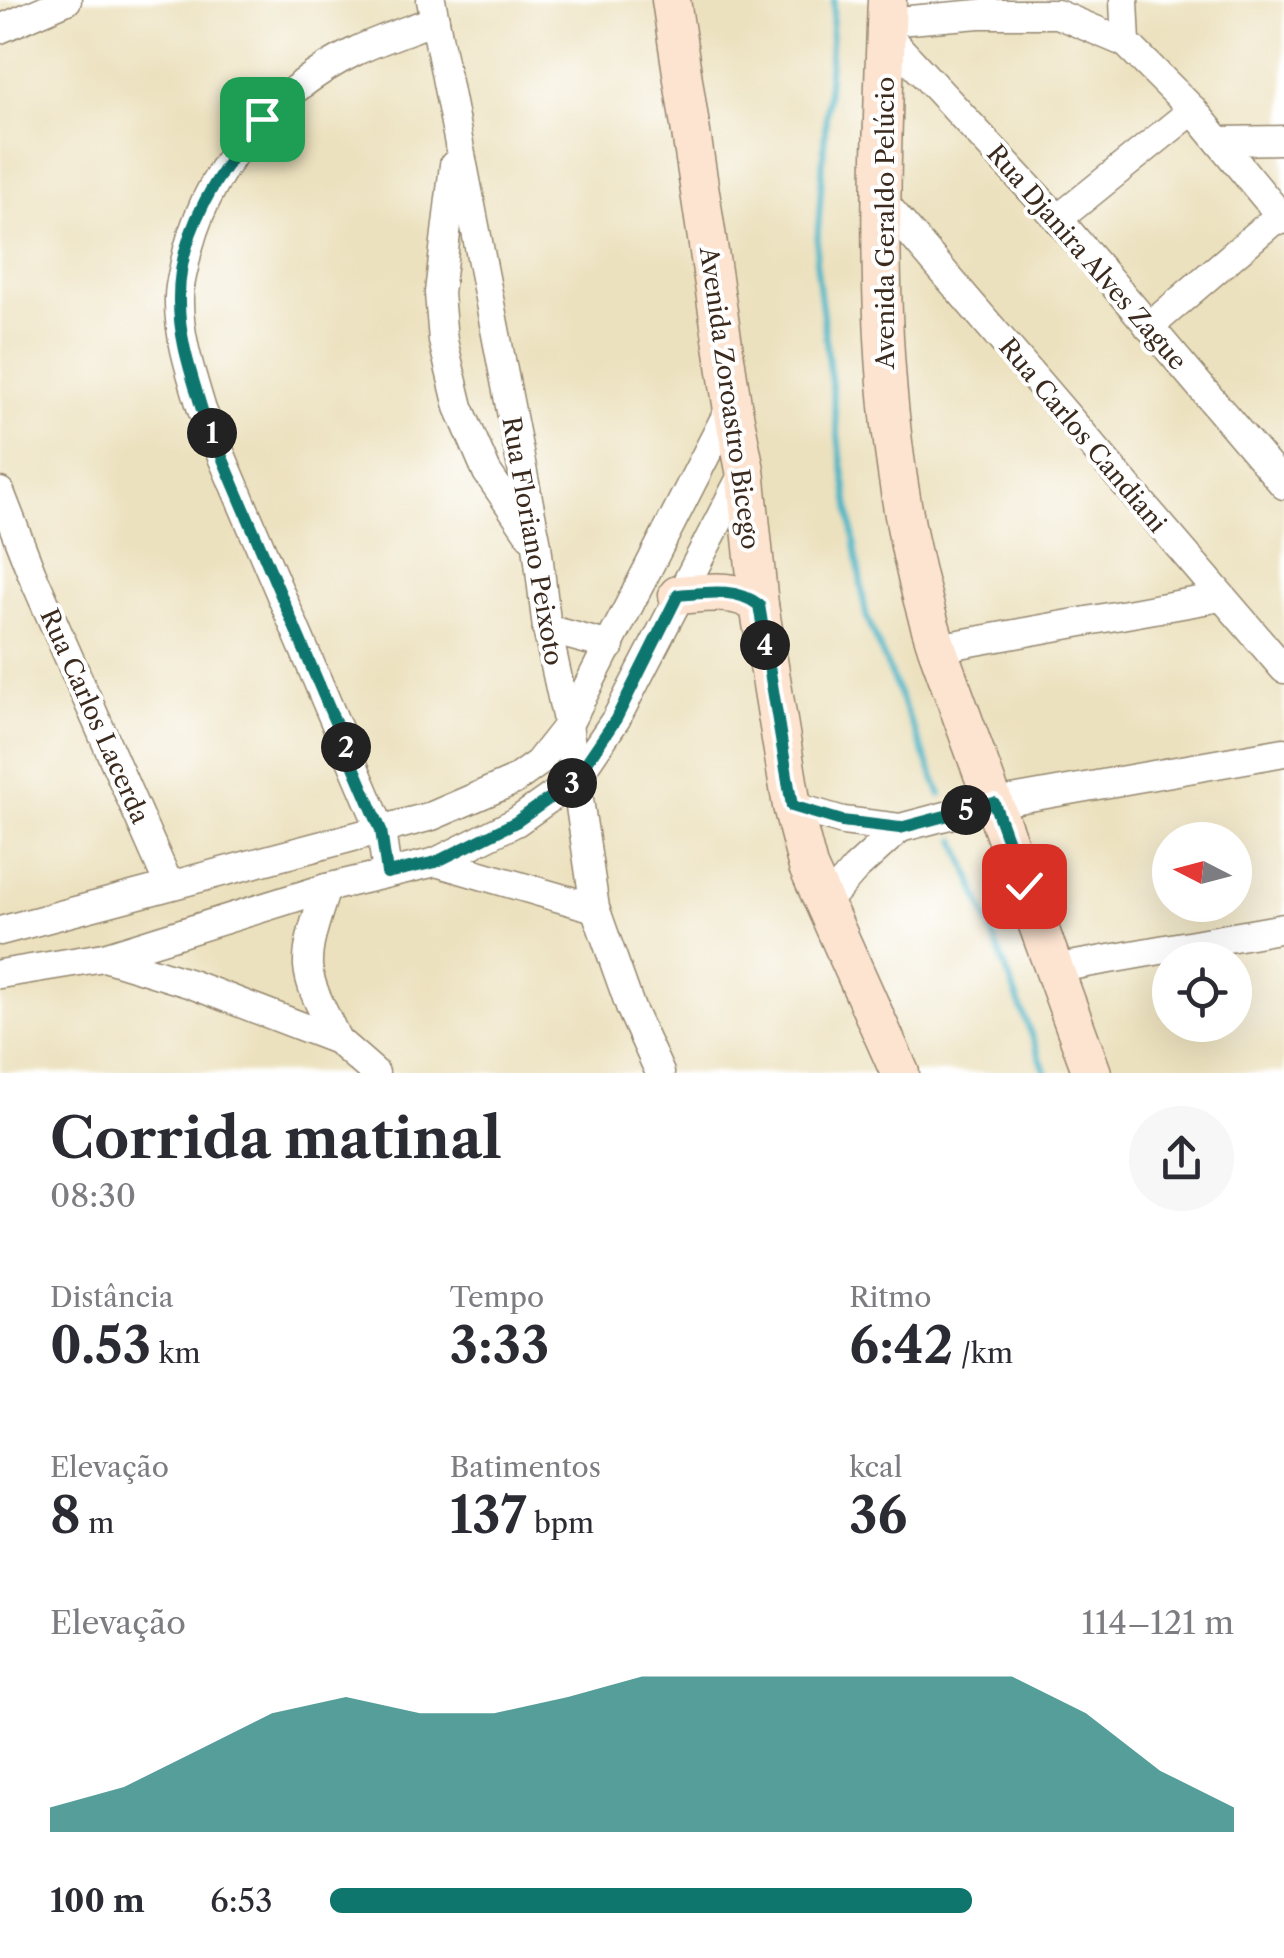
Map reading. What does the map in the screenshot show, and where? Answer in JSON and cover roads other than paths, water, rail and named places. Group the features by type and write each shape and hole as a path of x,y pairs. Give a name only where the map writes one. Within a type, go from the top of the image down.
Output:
{"street":[{"path":"0,29 66,0"},
{"name":"Avenida Zoroastro Bicego","path":"672,0 745,470 759,605 792,806 808,867 900,1073"},
{"path":"1124,0 1126,43"},
{"path":"387,873 381,830 202,410 186,358 178,296 190,236 210,188 262,119 310,78 433,10"},
{"name":"Rua Floriano Peixoto","path":"433,10 536,545 596,908 660,1073"},
{"path":"886,19 1056,14 1126,43 1193,110 1282,218 1149,328"},
{"name":"Avenida Geraldo Pelúcio","path":"886,19 882,332 904,524 918,591 937,648 1092,1073"},
{"name":"Rua Djanira Alves Zague","path":"886,19 1284,485"},
{"path":"1058,219 1193,110"},
{"path":"458,138 439,293 443,341 459,407 487,472 536,545"},
{"path":"1219,141 1284,140"},
{"name":"Rua Carlos Candiani","path":"882,200 1284,670"},
{"path":"0,931 432,816 513,781 538,762 568,725 732,404"},
{"path":"0,974 104,957 326,888 436,862 516,822 574,781 616,719 745,470"},
{"name":"Rua Carlos Lacerda","path":"0,492 32,574 169,884"},
{"path":"678,595 747,595 759,605"},
{"path":"937,648 1221,597"},
{"path":"547,629 610,646"},
{"path":"792,806 842,821 900,828 994,803 1284,752"},
{"path":"824,905 854,869 900,828"},
{"path":"436,862 596,908"},
{"path":"326,888 308,954 308,968 337,1040"},
{"path":"1053,969 1284,928"},
{"path":"104,957 190,984 337,1040 375,1073"}],"waterway":[{"path":"834,0 816,261 839,443 866,615 941,795"},
{"path":"956,840 1046,1073"}]}
